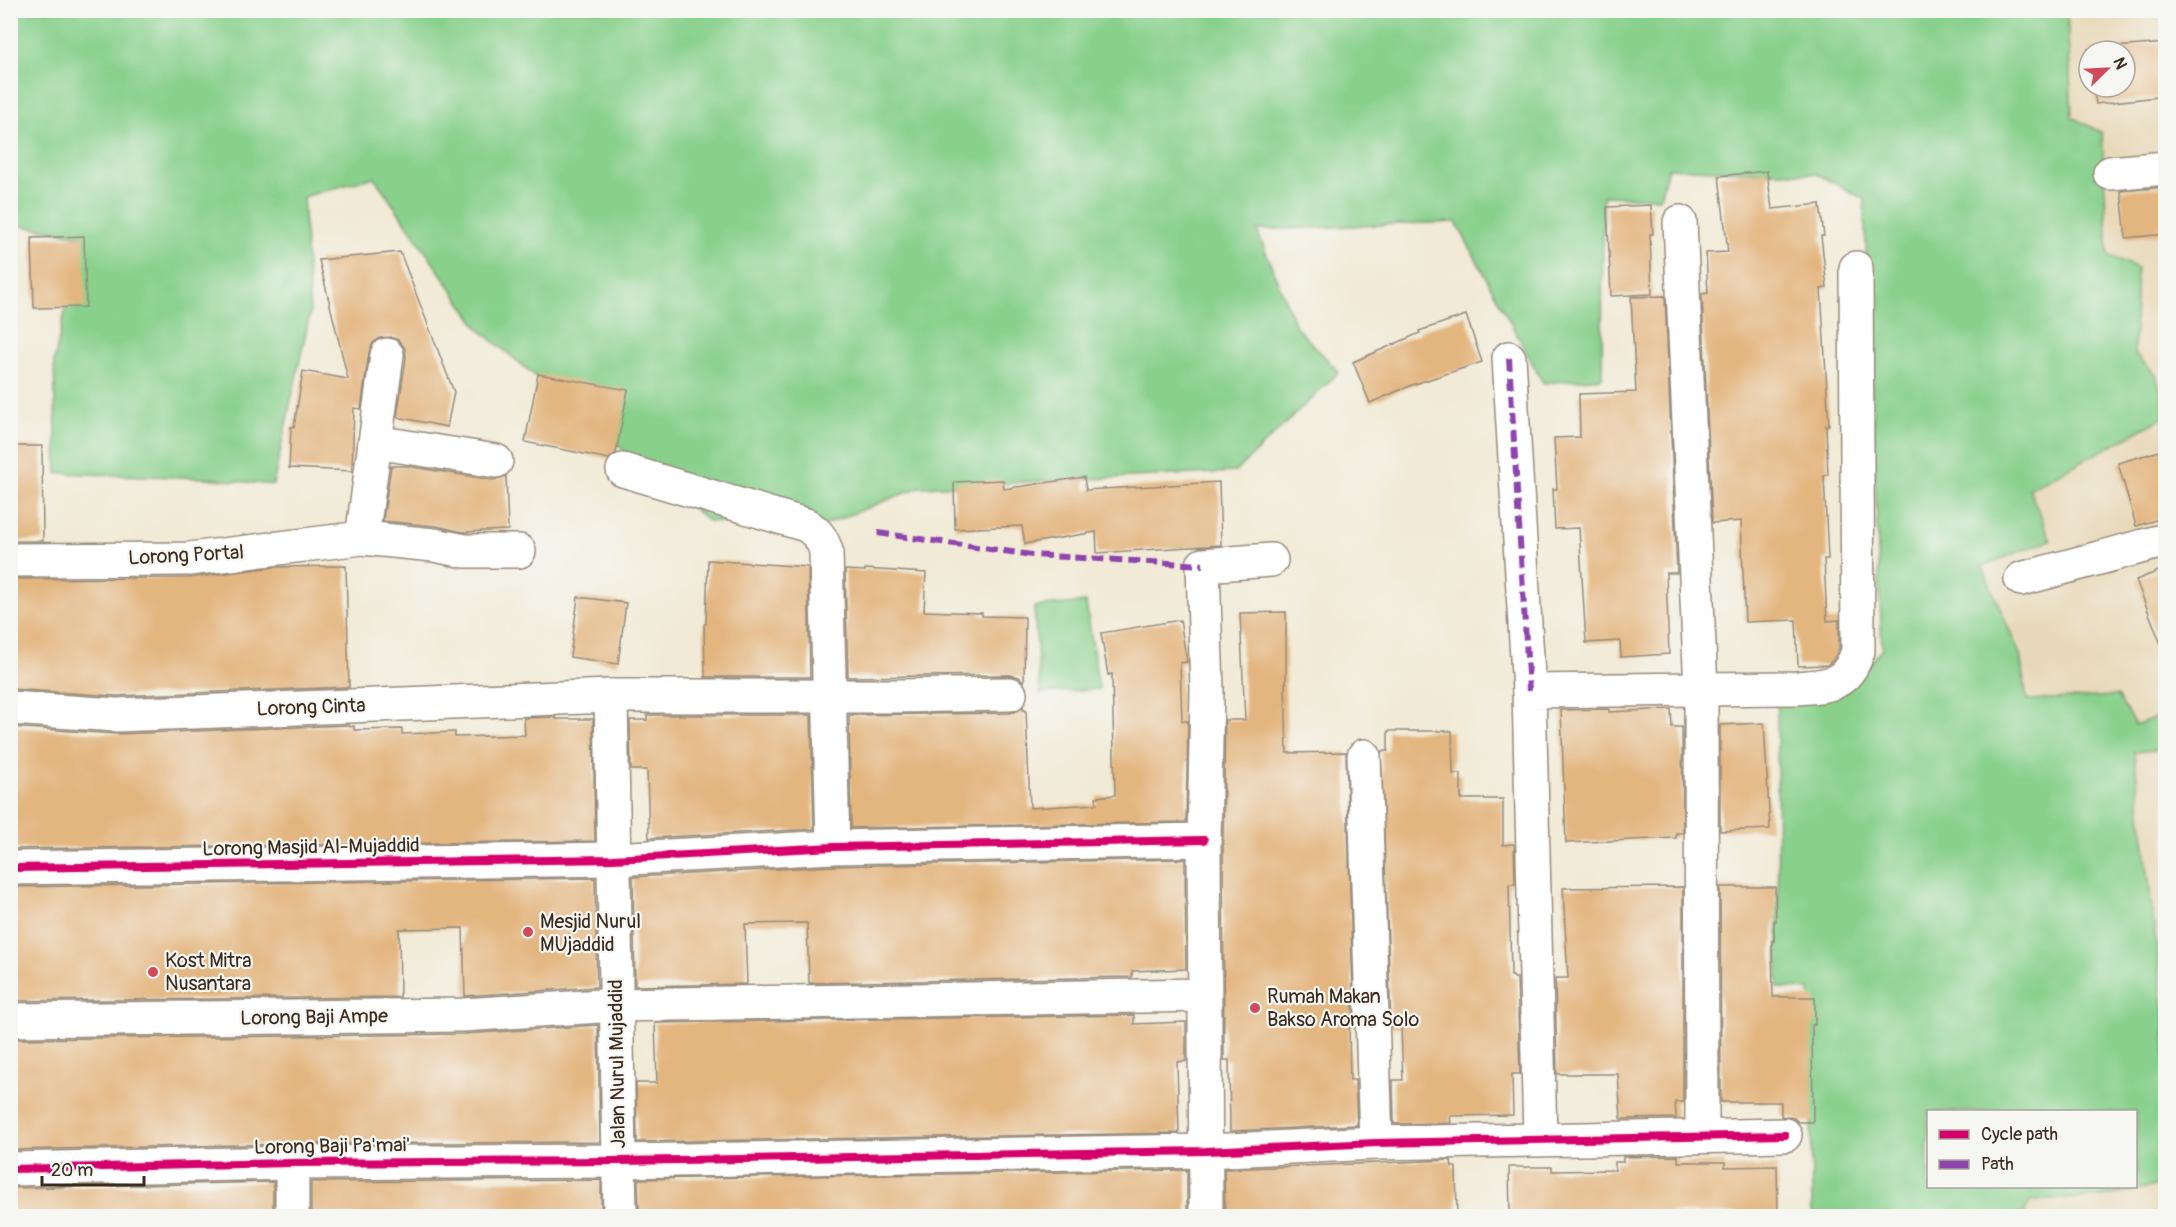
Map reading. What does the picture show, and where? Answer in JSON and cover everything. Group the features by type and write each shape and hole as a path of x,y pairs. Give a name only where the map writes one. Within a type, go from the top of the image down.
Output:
{"street":[{"path":"2110,173 2166,168"},
{"path":"1680,222 1701,689 1702,1136"},
{"path":"1529,691 1794,688 1829,685 1845,676 1854,666 1858,651 1856,268"},
{"path":"362,538 387,355"},
{"path":"1509,357 1529,691 1540,1138"},
{"path":"375,442 496,461"},
{"path":"623,470 806,525 816,531 822,539 826,551 833,847"},
{"name":"Lorong Portal","path":"10,560 189,559 362,538 434,545 465,551 519,551"},
{"path":"2021,579 2166,540"},
{"path":"1206,1216 1204,840 1207,690 1203,565 1271,560"},
{"name":"Lorong Cinta","path":"10,708 116,715 611,696 1010,693"},
{"name":"Jalan Nurul Mujaddid","path":"611,696 620,1216"},
{"path":"1364,756 1376,1143"},
{"name":"Lorong Masjid Al-Mujaddid","path":"10,868 613,859 833,847 1204,840"},
{"name":"Lorong Baji Ampe","path":"10,1020 463,1015 616,1005 1204,994"},
{"name":"Lorong Baji Pa'mai'","path":"10,1169 1206,1151 1540,1138 1785,1135"},
{"path":"292,1163 292,1216"}],"shaded area":[{"path":"2067,11 2165,11 2165,407 2156,375 2134,353 2137,268 2108,255 2102,133 2072,117"},
{"path":"2165,417 2165,714 2135,725 2117,696 2027,700 2020,655 1982,565 2051,540 2029,489"},
{"path":"2165,749 2165,1021 2134,752"},
{"path":"2165,1184 2165,1216 2013,1216 2023,1214 2032,1201 2100,1197"}],"green space":[{"path":"10,11 2067,11 2072,117 2102,133 2108,255 2137,268 2134,353 2156,375 2165,407 2165,417 2029,489 2051,540 1982,566 2020,655 2027,700 2117,696 2135,725 2165,714 2165,749 2134,752 2165,1021 2165,1184 2100,1197 2032,1201 2023,1214 2013,1216 1812,1216 1810,989 1778,988 1777,698 1847,691 1882,649 1864,199 1817,174 1668,168 1660,198 1603,196 1602,378 1543,383 1456,222 1257,230 1296,327 1339,372 1235,472 920,487 809,531 708,521 479,329 374,177 303,197 310,313 273,485 206,478 57,473 54,361 82,236 11,224"},
{"path":"1086,602 1099,689 1040,693 1034,607"}],"building":[{"path":"2166,43 2166,96 2096,104 2095,99 2137,99 2137,45"},
{"path":"1767,171 1772,209 1820,204 1824,236 1821,236 1827,288 1821,289 1829,425 1826,425 1828,475 1824,476 1828,559 1824,559 1827,621 1839,620 1839,648 1833,660 1827,665 1798,666 1796,620 1745,622 1741,521 1712,523 1702,294 1708,293 1706,253 1728,252 1719,176"},
{"path":"2166,187 2166,234 2126,238 2121,191"},
{"path":"1651,205 1652,294 1611,296 1607,207"},
{"path":"84,236 86,307 34,308 32,238"},
{"path":"400,252 454,392 447,427 397,417 406,358 405,348 398,340 390,337 380,338 373,343 369,352 361,409 354,408 352,471 289,468 291,427 294,427 303,371 348,379 319,260"},
{"path":"1665,296 1677,573 1666,573 1669,654 1621,657 1620,641 1586,643 1579,528 1555,529 1553,489 1557,489 1554,438 1580,437 1579,394 1636,392 1631,297"},
{"path":"1466,315 1482,362 1412,385 1370,403 1353,362 1420,333 1419,331"},
{"path":"538,374 628,390 616,453 609,459 525,442"},
{"path":"10,446 42,446 43,541 10,541"},
{"path":"2166,449 2166,517 2136,526 2118,463"},
{"path":"391,466 406,466 493,480 506,476 508,530 463,532 436,526 383,521"},
{"path":"1084,477 1086,490 1219,482 1221,545 1097,553 1096,532 1025,544 1022,526 955,529 954,482 1003,480 1004,489"},
{"path":"708,560 808,567 810,677 705,677 704,624 706,624"},
{"path":"346,566 349,687 116,696 10,689 10,579 189,578 275,567"},
{"path":"2166,568 2166,651 2164,652 2136,580"},
{"path":"865,569 926,573 924,611 1025,617 1024,682 1019,677 1010,675 848,677 845,570 865,571"},
{"path":"578,597 626,603 618,664 570,657"},
{"path":"1286,612 1287,753 1346,752 1354,1027 1349,1027 1350,1080 1355,1080 1357,1125 1230,1131 1229,1060 1224,1060 1225,720 1245,720 1240,613"},
{"path":"1180,620 1187,662 1180,663 1182,721 1188,721 1186,822 851,828 849,715 1010,713 1023,706 1023,710 1026,710 1030,808 1097,804 1096,797 1115,795 1112,674 1108,675 1101,633"},
{"path":"1609,709 1609,712 1671,709 1672,727 1682,727 1683,833 1676,833 1676,838 1566,843 1561,710"},
{"path":"647,715 811,715 814,829 649,838 647,770 631,770 630,720 647,720"},
{"path":"556,717 556,719 593,719 595,841 10,849 10,727 117,734 349,725 354,726 354,730 402,729 402,734 455,732 455,737 525,735 524,718"},
{"path":"1764,723 1770,829 1720,831 1720,725"},
{"path":"1388,731 1452,731 1453,774 1461,774 1461,799 1503,799 1503,845 1514,844 1515,884 1509,884 1511,976 1517,978 1520,1074 1512,1074 1513,1115 1450,1116 1451,1123 1394,1124 1393,1080 1403,1080 1401,1027 1391,1027 1381,751 1388,751"},
{"path":"1185,859 1186,969 1132,971 1132,977 809,983 807,923 745,924 747,984 635,986 633,877 834,866"},
{"path":"595,878 597,987 465,996 463,928 399,929 400,997 10,1001 10,887"},
{"path":"1683,887 1683,1102 1675,1102 1676,1118 1621,1119 1618,1074 1557,1074 1555,978 1568,978 1563,888"},
{"path":"1720,887 1775,887 1776,921 1774,921 1774,941 1772,941 1773,997 1815,997 1815,1025 1812,1025 1813,1122 1798,1122 1794,1118 1781,1116 1781,1102 1721,1102"},
{"path":"1134,1015 1134,1024 1186,1022 1186,1061 1177,1062 1179,1133 637,1142 636,1083 657,1083 655,1023"},
{"path":"598,1025 600,1142 292,1144 10,1150 10,1039 463,1034"},
{"path":"1678,1156 1678,1162 1725,1162 1725,1167 1777,1166 1778,1214 1655,1213 1655,1216 1510,1216 1509,1167 1552,1167 1552,1171 1615,1170 1615,1162 1623,1162 1623,1157"},
{"path":"1451,1160 1452,1167 1456,1167 1457,1216 1225,1216 1224,1169"},
{"path":"1187,1170 1187,1216 639,1216 638,1179"},
{"path":"601,1180 601,1216 311,1216 311,1182"},
{"path":"273,1182 273,1216 10,1216 10,1188"}],"marked path":[{"path":"1509,358 1529,691"},
{"path":"878,533 1032,555 1203,565"}],"cycle path":[{"path":"10,868 613,859 833,847 1204,840"},
{"path":"10,1169 1206,1151 1376,1143 1785,1135"}],"place":[{"name":"Mesjid Nurul MUjaddid","path":"528,932"},
{"name":"Kost Mitra Nusantara","path":"153,972"},
{"name":"Rumah Makan Bakso Aroma Solo","path":"1255,1008"}]}
